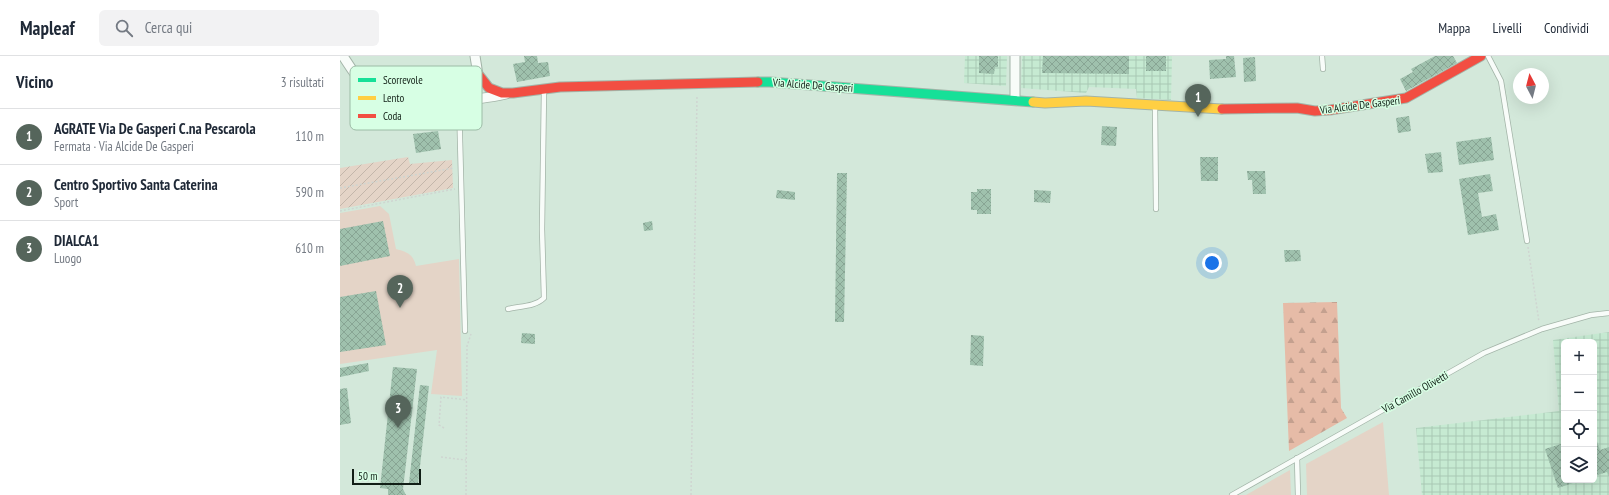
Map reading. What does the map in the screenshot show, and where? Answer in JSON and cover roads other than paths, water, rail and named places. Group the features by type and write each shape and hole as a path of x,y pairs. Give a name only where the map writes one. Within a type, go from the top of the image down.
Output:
{"street":[{"path":"343,56 350,66"},
{"path":"475,56 477,66"},
{"path":"1015,56 1015,100"},
{"name":"Via Alcide De Gasperi","path":"482,81 491,90 502,93 544,89 770,82 1045,103 1086,101 1206,109 1297,108 1315,111 1389,102 1411,96 1481,56"},
{"path":"482,98 513,93"}],"lane":[{"path":"1322,56 1323,69"},
{"path":"1488,56 1501,81 1527,241"},
{"path":"508,309 531,305 540,302 544,298 542,229 544,89"},
{"path":"1155,106 1156,209"},
{"path":"460,130 465,331"},
{"name":"Via Camillo Olivetti","path":"1232,495 1484,353 1542,329 1591,315 1609,313"},
{"path":"1297,458 1298,495"}],"place":[{"name":"AGRATE Via De Gasperi C.na Pescarola","path":"1198,117"},
{"name":"Centro Sportivo Santa Caterina","path":"400,308"},
{"name":"DIALCA1","path":"398,428"}]}
